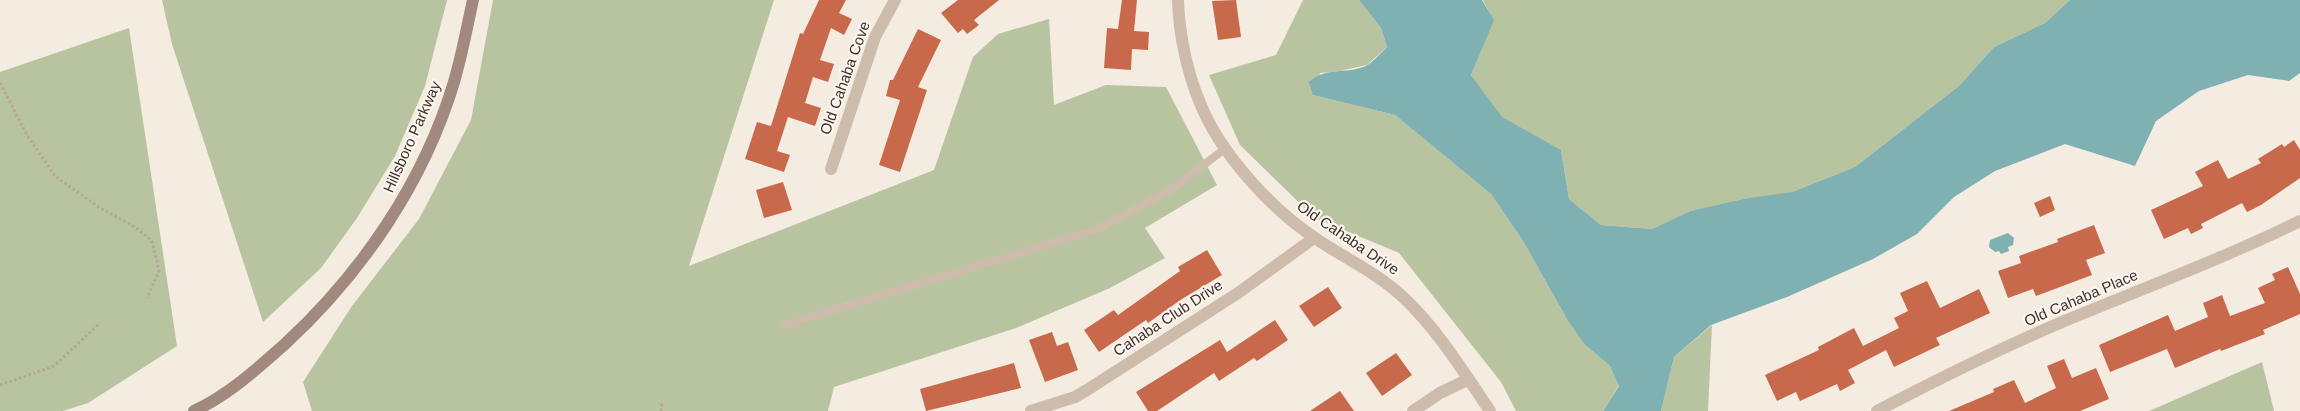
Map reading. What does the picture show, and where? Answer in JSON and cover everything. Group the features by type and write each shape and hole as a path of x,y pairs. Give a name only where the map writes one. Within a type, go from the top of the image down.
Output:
{"street":[{"name":"Hillsboro Parkway","path":"194,411 238,384 304,326 345,283 379,236 415,176 445,108 460,61 473,0"},
{"name":"Old Cahaba Cove","path":"831,169 875,37 895,0"},
{"name":"Old Cahaba Drive","path":"1178,0 1178,15 1191,76 1200,104 1226,148 1256,185 1286,217 1314,238 1375,274 1402,296 1443,341 1490,411"},
{"name":"Old Cahaba Place","path":"1877,411 2044,331 2252,245 2300,221"},
{"name":"Cahaba Club Drive","path":"1031,411 1075,397 1087,390 1238,293 1314,238"},
{"path":"1414,411 1440,393 1469,379"}],"lane":[{"path":"784,325 1098,229 1172,189 1226,148"}],"path":[{"path":"0,83 27,136 55,176 100,208 135,226 152,241 160,272 147,298"},
{"path":"0,385 54,366 100,323"},
{"path":"661,411 662,403"}],"green space":[{"path":"162,0 447,0 425,86 395,156 357,218 321,268 263,322 172,44"},
{"path":"493,0 774,0 689,266 934,170 973,57 998,34 1049,19 1054,105 1106,85 1166,87 1217,185 1145,228 1165,258 1110,288 1016,328 834,387 828,411 312,411 303,382 352,306 419,219 471,120"},
{"path":"1303,0 1359,0 1381,28 1387,47 1367,65 1320,73 1313,95 1395,115 1491,194 1523,241 1568,321 1584,344 1610,366 1619,385 1603,411 1516,411 1501,382 1399,253 1315,218 1240,145 1209,75 1276,55"},
{"path":"1483,0 2070,0 2045,23 1994,47 1959,86 1855,167 1792,192 1690,211 1652,229 1601,225 1569,199 1561,150 1502,118 1471,75 1493,20"},
{"path":"129,28 177,346 88,403 63,411 0,411 0,72"},
{"path":"1712,325 1708,411 1661,411 1674,357"},
{"path":"2262,362 2274,411 2149,411"}],"water":[{"path":"1359,0 1482,0 1494,20 1471,75 1502,117 1561,150 1569,199 1601,225 1652,229 1690,211 1749,198 1792,192 1855,167 1959,86 1994,47 2045,23 2070,0 2300,0 2300,73 2289,81 2248,75 2199,91 2156,121 2135,166 2065,144 1995,171 1954,197 1917,234 1873,259 1787,297 1711,325 1674,357 1661,411 1603,411 1619,386 1610,366 1584,344 1568,321 1523,241 1491,194 1395,115 1313,95 1309,82 1316,77 1330,72 1358,69 1366,66 1387,47 1381,28"},
{"path":"2008,233 2014,238 2013,245 2008,247 2009,251 2001,254 1999,251 1995,252 1989,247 1990,240"}],"building":[{"path":"819,0 846,0 839,13 852,19 844,35 831,28 820,60 834,64 828,82 813,77 805,103 821,108 815,126 788,117 777,151 790,155 784,172 745,159 757,122 771,126 800,33 803,34"},
{"path":"958,0 999,0 974,20 979,25 967,34 963,29 958,33 941,13"},
{"path":"1122,0 1137,0 1134,31 1149,32 1148,50 1132,49 1131,70 1104,68 1107,28 1118,29"},
{"path":"1236,0 1241,37 1218,40 1212,1"},
{"path":"918,29 941,40 918,87 927,90 900,172 879,165 900,100 886,96 890,80 893,80"},
{"path":"2294,140 2300,150 2300,178 2261,205 2247,212 2242,203 2201,224 2203,228 2191,234 2188,228 2164,239 2151,210 2203,186 2195,172 2218,160 2228,179 2261,163 2258,159 2282,144 2284,147"},
{"path":"783,182 792,210 764,218 756,190"},
{"path":"2050,196 2055,210 2040,217 2034,203"},
{"path":"2094,225 2105,253 2086,260 2092,275 2036,296 2033,289 2008,298 1998,271 2021,263 2019,256 2058,242 2057,239"},
{"path":"1207,250 1222,275 1182,299 1148,323 1146,320 1099,352 1084,330 1114,310 1118,315 1180,271 1178,267"},
{"path":"2288,267 2300,294 2300,314 2263,330 2265,334 2221,351 2220,349 2175,368 2167,349 2110,372 2099,345 2168,315 2175,331 2208,317 2203,303 2222,295 2230,316 2265,303 2258,288 2275,280 2272,274"},
{"path":"1927,281 1940,308 1979,289 1990,313 1936,338 1940,345 1894,367 1886,350 1848,370 1855,383 1840,391 1837,384 1800,401 1796,392 1777,401 1765,375 1819,350 1818,347 1854,328 1863,346 1899,328 1894,318 1908,311 1900,293"},
{"path":"1328,287 1342,308 1314,327 1299,306"},
{"path":"1275,320 1288,340 1257,361 1254,358 1219,381 1214,373 1157,411 1148,411 1136,392 1220,340 1227,352"},
{"path":"1052,332 1057,346 1068,342 1078,370 1045,382 1029,340"},
{"path":"1396,353 1412,375 1382,396 1366,373"},
{"path":"2064,359 2072,378 2096,368 2109,399 2080,411 1949,411 1994,392 1993,389 2014,380 2025,403 2056,388 2047,366"},
{"path":"1014,363 1021,388 926,411 920,389"},
{"path":"1340,391 1354,411 1310,411"}]}
